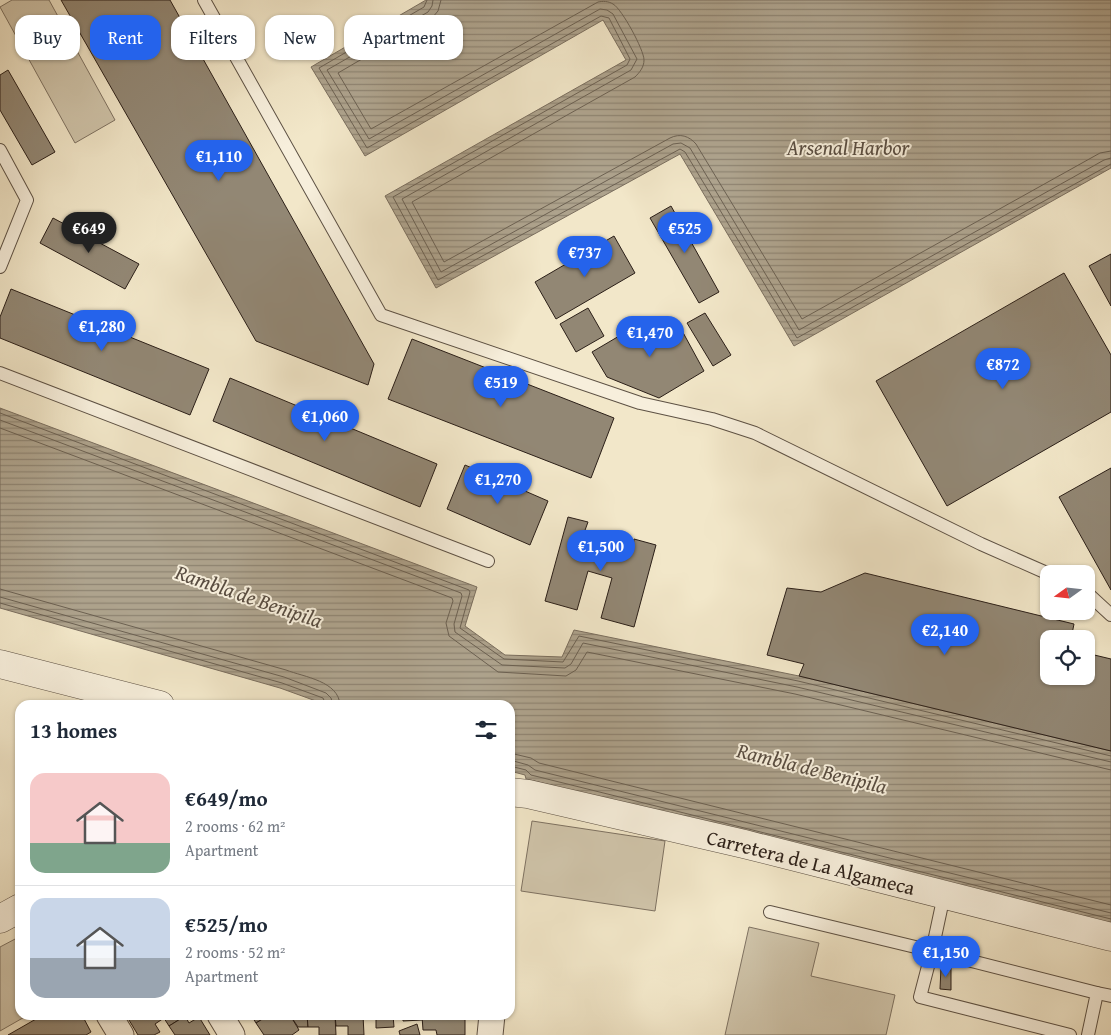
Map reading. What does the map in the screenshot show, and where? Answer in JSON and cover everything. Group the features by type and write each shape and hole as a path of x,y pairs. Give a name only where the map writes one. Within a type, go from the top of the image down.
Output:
{"street":[{"path":"0,664 140,700"},
{"name":"Carretera de La Algameca","path":"515,796 528,794 735,842 1111,937"},
{"path":"0,920 15,911"},
{"path":"112,1020 121,1035"},
{"path":"223,1020 232,1035"},
{"path":"490,1035 492,1020"}],"lane":[{"path":"204,0 381,314 640,403 712,419 755,433 981,544 1040,570"},
{"path":"0,150 27,200 0,267"},
{"path":"0,372 488,560"},
{"path":"1095,600 1111,615"},
{"path":"944,896 920,997 1070,1035"},
{"path":"770,912 1111,996"},
{"path":"1088,1035 1097,993"}],"shaded area":[{"path":"12,0 49,0 57,15 15,15 15,34 0,7"},
{"path":"80,56 115,120 75,143 29,60 80,60"},
{"path":"532,821 665,841 655,911 521,891"},
{"path":"749,927 819,943 811,976 895,995 886,1035 725,1035"},
{"path":"15,939 15,1020 19,1020 0,1031 0,947"}],"water":[{"name":"Arsenal Harbor","path":"426,0 1111,0 1111,168 794,346 680,154 436,288 385,196 626,60 603,20 365,156 311,67 323,60 334,60 334,54 344,48 344,60 463,60 463,15 400,15"},
{"name":"Rambla de Benipila","path":"0,408 477,587 465,626 505,655 562,657 574,630 799,676 1111,751 1111,924 526,779 525,775 515,772 515,700 313,700 280,688 0,608"}],"building":[{"path":"61,0 170,0 178,15 171,15 171,60 204,60 374,364 368,385 256,341 95,60 161,60 161,15 90,15 90,51 80,33 80,15 70,15"},
{"path":"8,70 55,152 32,165 0,110 0,75"},
{"path":"671,206 719,292 699,303 650,218"},
{"path":"53,218 139,264 125,289 40,243"},
{"path":"614,236 635,273 556,319 535,282"},
{"path":"1111,254 1111,306 1089,266"},
{"path":"1064,273 1111,355 1111,412 947,506 876,381"},
{"path":"11,289 209,369 190,415 0,338 0,317"},
{"path":"588,308 604,336 576,352 560,324"},
{"path":"705,313 731,355 713,366 687,323"},
{"path":"648,319 680,327 704,371 659,398 607,377 592,352"},
{"path":"412,339 614,418 591,478 388,399"},
{"path":"230,378 437,464 420,507 213,421"},
{"path":"465,465 548,501 530,545 447,509"},
{"path":"1111,468 1111,590 1059,497"},
{"path":"568,517 588,522 584,533 633,547 634,539 656,545 634,627 601,618 612,578 588,571 577,610 545,601"},
{"path":"865,573 1040,616 1040,620 1058,620 1074,624 1073,630 1040,630 1040,685 1095,685 1095,655 1111,659 1111,751 799,676 804,664 767,655 787,588 821,592"},
{"path":"941,967 951,967 951,990 940,989"},
{"path":"34,1020 85,1020 91,1032 86,1035 8,1035"},
{"path":"129,1020 161,1020 155,1024 160,1032 154,1035 138,1035"},
{"path":"165,1020 179,1020 169,1026"},
{"path":"179,1020 187,1020 189,1023 194,1020 201,1020 210,1035 175,1035 169,1026"},
{"path":"261,1020 293,1020 299,1030 292,1035 264,1035 256,1023"},
{"path":"293,1020 307,1020 308,1027 298,1027"},
{"path":"307,1020 335,1020 336,1035 319,1035 319,1027 308,1027"},
{"path":"335,1020 363,1020 364,1035 348,1035 348,1026 336,1026"},
{"path":"376,1020 393,1020 394,1027 376,1028"},
{"path":"422,1020 465,1020 465,1035 437,1035 436,1030 423,1030"},
{"path":"417,1024 420,1035 400,1035 399,1031"}]}
